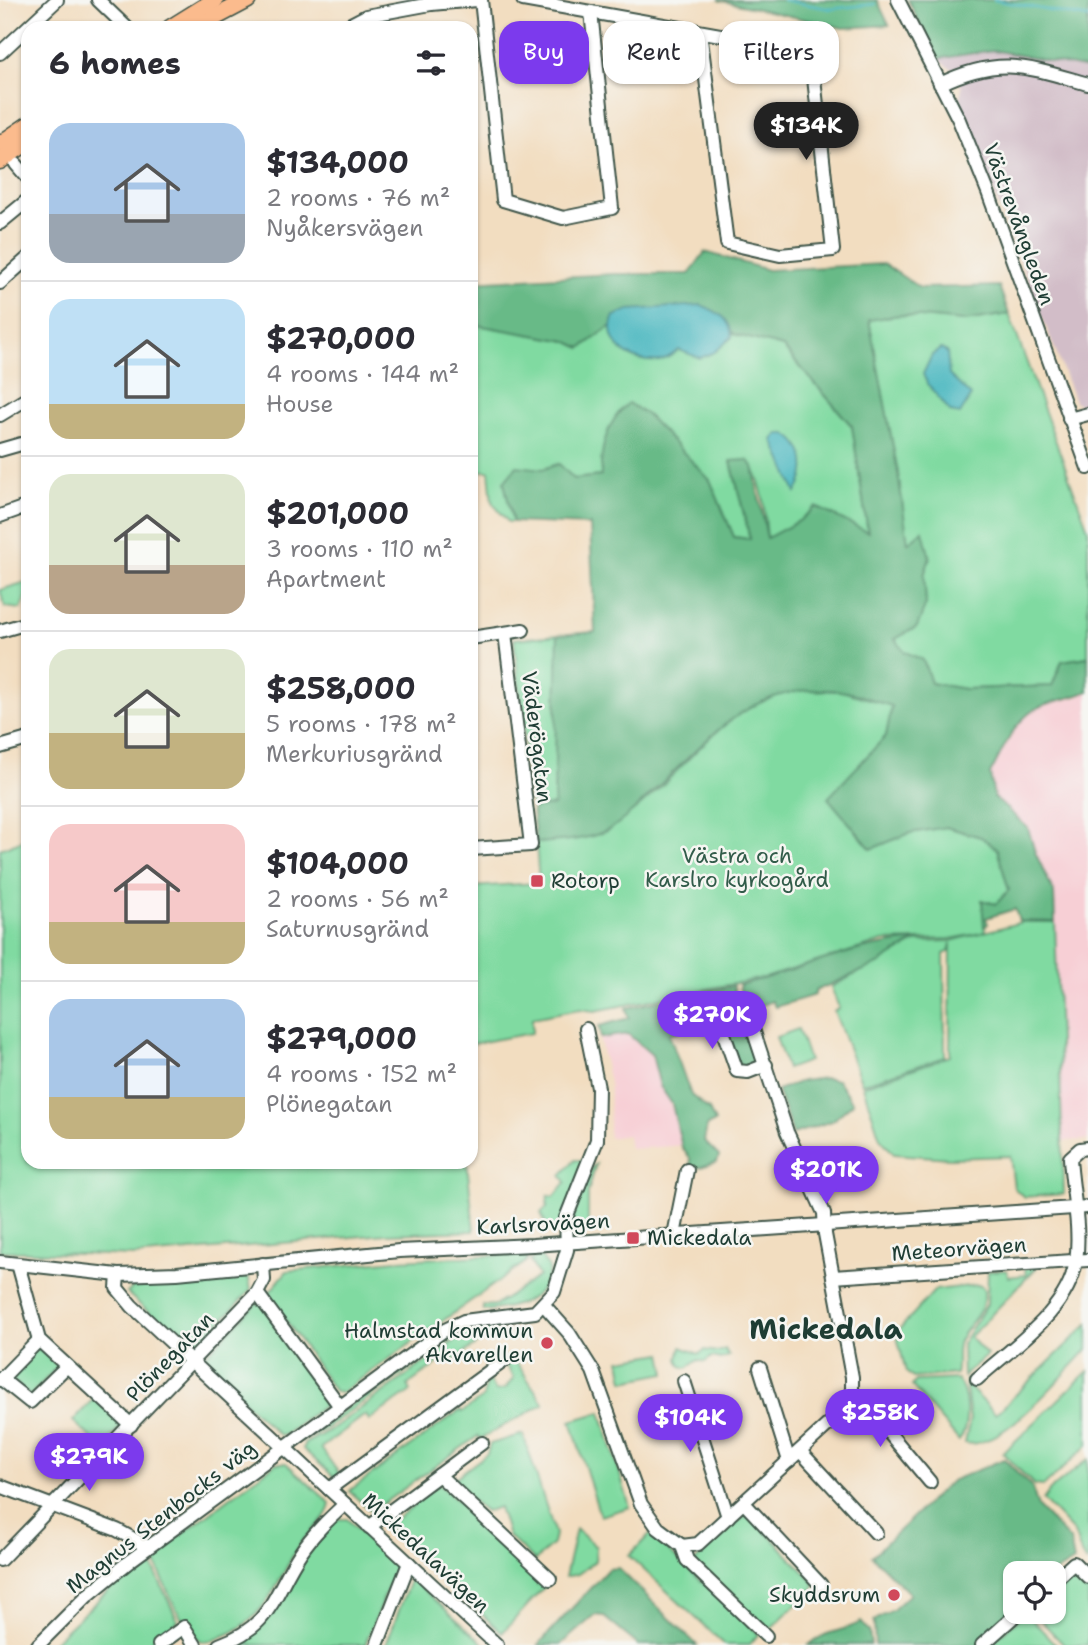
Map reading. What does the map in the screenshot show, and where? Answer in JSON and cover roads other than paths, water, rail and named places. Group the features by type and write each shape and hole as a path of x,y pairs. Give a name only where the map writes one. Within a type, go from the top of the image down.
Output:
{"main road":[{"path":"181,21 215,0"},
{"path":"208,21 248,0"},
{"path":"0,144 21,130"},
{"path":"8,162 21,149"}],"street":[{"path":"34,21 57,0"},
{"path":"98,0 120,21"},
{"path":"356,21 366,16 430,2 479,0 503,200 563,218 612,208 592,12"},
{"path":"523,0 641,21"},
{"name":"Västrevångleden","path":"898,0 940,84 988,192 1088,468"},
{"path":"700,32 811,51 833,250 780,255 727,243 700,32"},
{"path":"0,53 21,33"},
{"path":"940,84 980,68 1008,65 1088,84"},
{"path":"0,223 21,206"},
{"path":"0,283 21,264"},
{"path":"0,415 21,402"},
{"path":"1069,419 1088,414"},
{"path":"0,450 21,444"},
{"path":"0,516 21,508"},
{"path":"0,631 21,625"},
{"path":"478,637 523,630"},
{"name":"Väderögatan","path":"478,849 531,845 505,633"},
{"path":"0,747 21,741"},
{"path":"682,1546 698,1544 744,1503 844,1410 852,1394 852,1377 824,1213 796,1157 766,1065 745,1005 718,1017 731,1056 740,1073 766,1065"},
{"path":"586,1029 598,1088 597,1140 566,1218 567,1242 557,1282 544,1305 569,1333 593,1371 640,1504 658,1528 682,1546 687,1560 766,1636"},
{"path":"977,1379 1063,1297 1082,1260 1073,1208 1070,1158 1080,1149 1088,1148"},
{"path":"674,1235 687,1170"},
{"name":"Karlsrovägen","path":"0,1262 118,1275 177,1273 399,1251 1088,1207"},
{"name":"Meteorvägen","path":"833,1277 1082,1260"},
{"path":"18,1264 39,1340 131,1425"},
{"path":"263,1264 264,1280 257,1293 339,1405"},
{"name":"Mickedalavägen","path":"118,1275 117,1288 123,1298 497,1645"},
{"name":"Plönegatan","path":"0,1560 257,1293"},
{"name":"Magnus Stenbocks väg","path":"38,1645 87,1597 148,1547 339,1405 454,1325 530,1313 544,1305"},
{"path":"39,1340 0,1379 30,1402 67,1366"},
{"name":"Mickedalavägen","path":"329,1489 505,1360"},
{"path":"760,1368 789,1461"},
{"path":"684,1381 728,1517"},
{"path":"852,1394 864,1403 930,1482"},
{"path":"369,1527 482,1443"},
{"path":"800,1451 876,1532"},
{"path":"439,1475 550,1579"},
{"path":"0,1486 117,1530 148,1547"},
{"path":"744,1503 821,1585"},
{"path":"219,1645 247,1632 263,1620 310,1540 345,1504"},
{"path":"377,1645 409,1563"},
{"path":"1066,1570 1074,1563 1088,1577"},
{"path":"982,1645 1006,1624"},
{"path":"159,1645 184,1627 195,1645"}],"water":[{"path":"701,305 726,320 732,337 715,352 700,358 679,350 662,360 639,359 622,350 612,335 614,316 629,310"},
{"path":"941,349 947,352 949,375 971,396 960,414 950,412 923,374 932,355"},
{"path":"778,434 786,434 793,439 802,453 803,477 796,493 773,440"}],"waterway":[{"path":"783,0 831,9 875,4"},
{"path":"994,0 1088,18"}],"place":[{"name":"Rotorp","path":"537,881"},
{"name":"Mickedala","path":"633,1238"},
{"name":"Halmstad kommun Akvarellen","path":"547,1343"},
{"name":"Skyddsrum","path":"894,1595"}],"district":[{"name":"Mickedala","path":"826,1329"}],"park label":[{"name":"Västra och Karslro kyrkogård","path":"737,868"}]}
